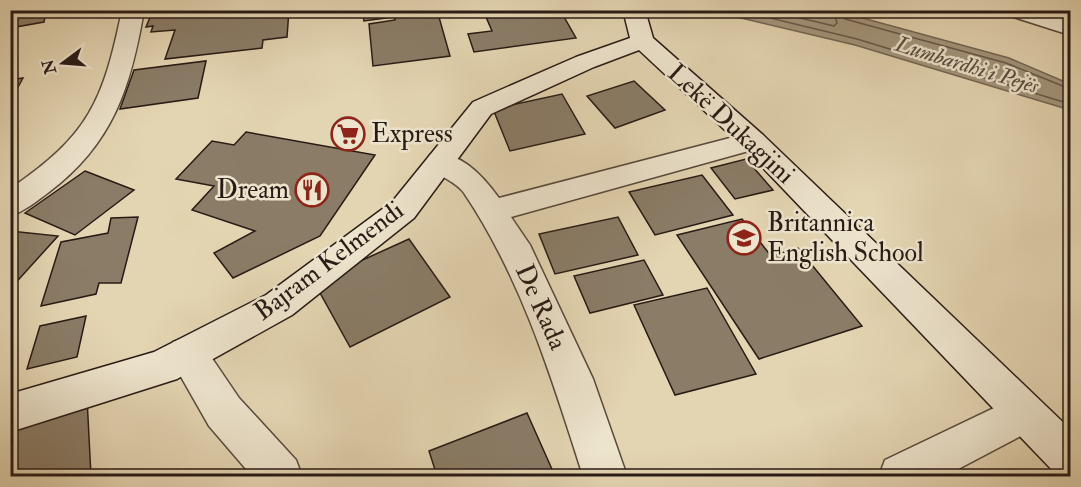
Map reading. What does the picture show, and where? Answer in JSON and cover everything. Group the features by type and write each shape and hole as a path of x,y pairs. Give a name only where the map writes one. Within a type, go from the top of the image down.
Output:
{"street":[{"path":"10,205 69,160 98,125 123,68 133,10"},
{"path":"634,10 642,41"},
{"path":"1015,10 1071,28"},
{"name":"Lekë Dukagjini","path":"642,41 753,141 1023,413 1071,458"},
{"name":"Bajram Kelmendi","path":"10,413 163,366 279,305 403,210 483,108 585,62 642,41"},
{"path":"491,211 753,141"},
{"name":"De Rada","path":"440,162 473,183 513,245 573,379 605,477"},
{"path":"187,354 224,412 280,477"},
{"path":"901,477 1023,413"}],"water":[{"name":"Lumbardhi i Pejës","path":"725,11 837,11 1009,58 1070,84 1070,110 855,45 737,17"}],"building":[{"path":"10,10 52,10 46,12 44,22 10,28"},
{"path":"153,10 289,10 287,37 263,40 262,48 165,59 175,30 151,32 153,26 146,27"},
{"path":"362,10 437,10 450,56 373,66 369,24 395,20 394,17 364,21"},
{"path":"483,10 560,10 576,38 474,52 468,34 492,31"},
{"path":"206,61 198,98 120,109 134,70"},
{"path":"23,78 10,102 10,80"},
{"path":"634,81 665,110 615,128 587,96"},
{"path":"562,94 585,134 510,151 493,109"},
{"path":"246,132 375,155 320,236 233,278 214,253 255,231 192,210 214,186 176,179 212,141 234,145"},
{"path":"746,159 773,190 735,199 711,168"},
{"path":"85,171 134,190 75,235 25,213"},
{"path":"702,175 733,215 655,235 629,192"},
{"path":"138,217 121,283 99,283 96,294 41,306 61,242 108,233 111,218"},
{"path":"618,217 638,255 555,274 539,234"},
{"path":"742,219 771,256 798,248 862,326 759,359 677,235"},
{"path":"10,231 58,236 10,289"},
{"path":"409,239 450,297 350,347 314,282"},
{"path":"644,260 663,295 590,313 574,276"},
{"path":"707,288 756,374 675,395 634,305"},
{"path":"86,316 77,357 27,369 40,326"},
{"path":"87,398 91,476 10,476 10,428"},
{"path":"527,413 555,476 437,476 429,451"}],"place":[{"name":"Express","path":"348,134"},
{"name":"Dream","path":"312,190"},
{"name":"Britannica English School","path":"744,238"}]}
